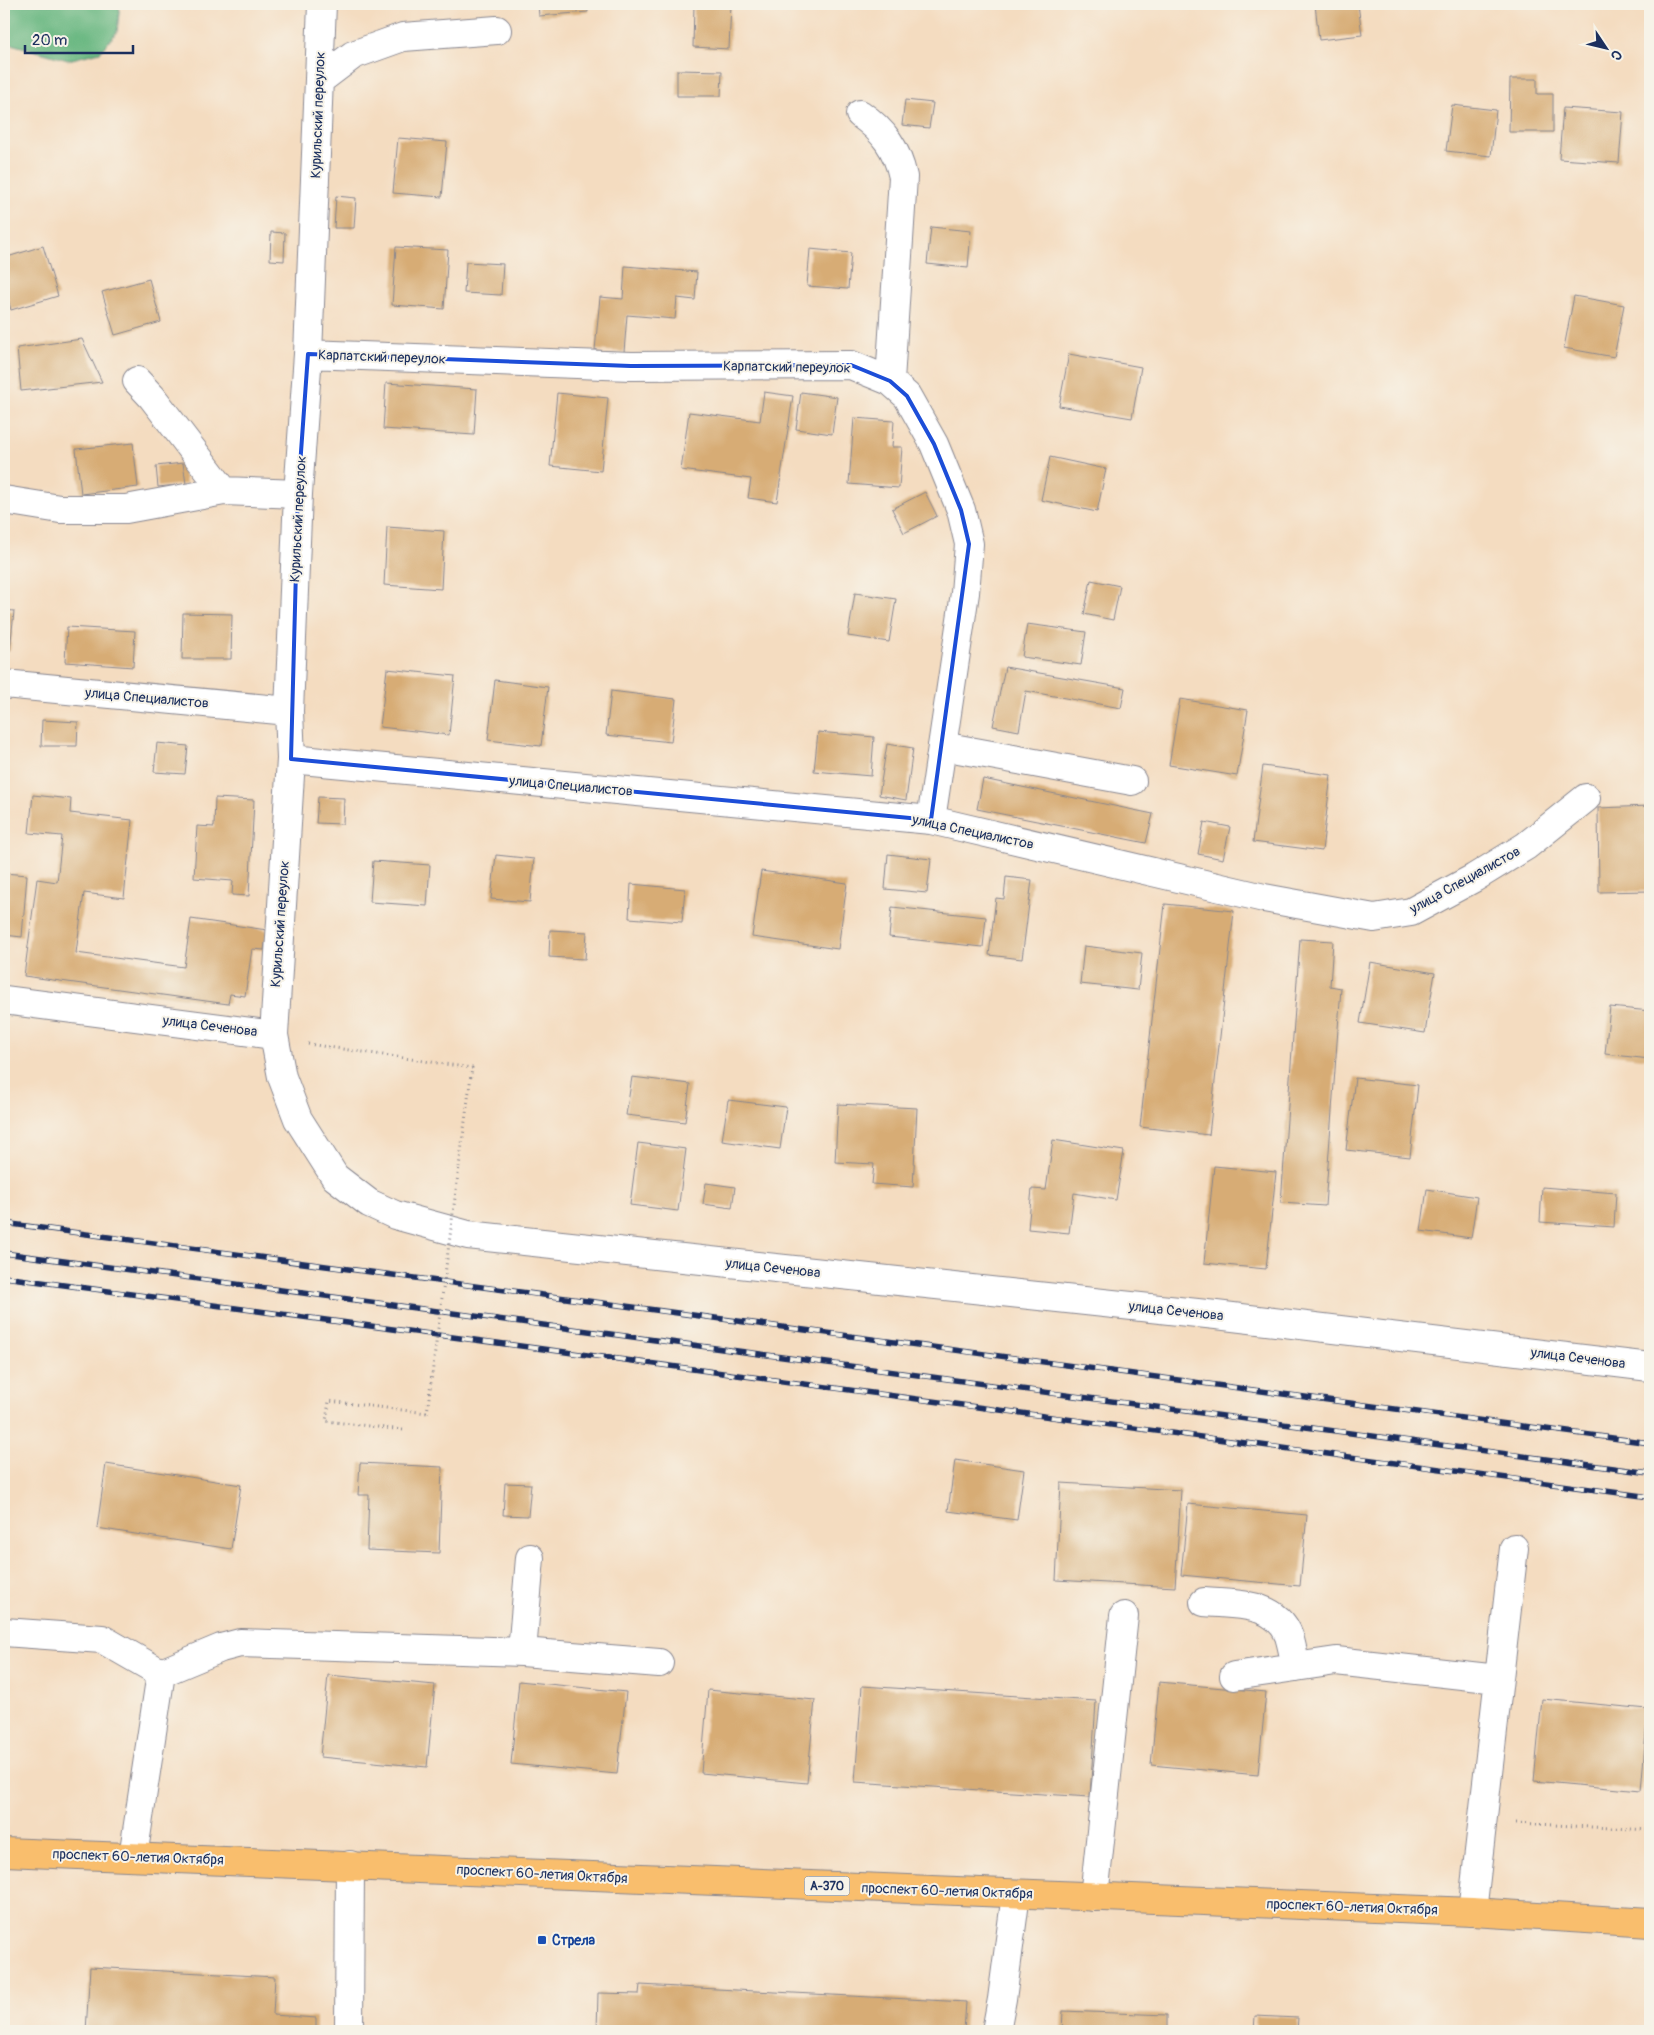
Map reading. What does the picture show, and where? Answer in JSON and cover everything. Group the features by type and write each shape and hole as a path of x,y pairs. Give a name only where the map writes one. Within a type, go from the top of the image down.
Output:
{"highway":[{"name":"проспект 60-летия Октября","path":"4,1852 350,1864 1016,1894 1472,1912 1650,1922"}],"street":[{"name":"Курильский переулок","path":"274,1034 290,759 289,711 298,494 308,354 322,4"},
{"path":"320,80 353,55 402,37 496,30"},
{"path":"860,114 876,126 888,140 900,159 903,177 890,381"},
{"name":"Карпатский переулок","path":"308,354 631,366 850,365 890,381 907,396 934,444 961,510 969,544 965,592 932,820"},
{"path":"137,381 152,397 224,490"},
{"path":"4,500 60,509 126,509 224,490 298,494"},
{"name":"улица Специалистов","path":"4,684 289,711"},
{"path":"942,746 1132,781"},
{"name":"улица Специалистов","path":"290,759 932,820 1264,898 1374,918 1411,912 1474,878 1526,846 1586,798"},
{"name":"улица Сеченова","path":"4,1000 274,1034 282,1077 298,1120 335,1177 369,1203 395,1215 468,1235 1216,1315 1650,1367"},
{"path":"1472,1912 1514,1548"},
{"path":"522,1652 530,1558"},
{"path":"1204,1602 1249,1606 1266,1610 1279,1619 1288,1635 1296,1667"},
{"path":"1094,1897 1124,1616"},
{"path":"4,1632 102,1639 161,1673"},
{"path":"161,1673 221,1648 240,1643 522,1652 659,1663"},
{"path":"1234,1676 1336,1661 1498,1679"},
{"path":"133,1857 161,1673"},
{"path":"349,2031 350,1864"},
{"path":"996,2031 1016,1894"}],"path":[{"path":"319,1048 472,1068 427,1413 329,1401 326,1421 403,1430"},
{"path":"1483,1822 1650,1830"}],"highlighted area":[{"path":"308,354 631,366 851,365 890,381 907,396 934,444 961,510 969,544 931,820 291,759 298,494"}],"green space":[{"path":"4,4 120,4 117,32 100,52 68,60 4,42"}],"building":[{"path":"538,4 587,4 588,12 539,16"},
{"path":"694,4 731,4 729,49 693,47"},
{"path":"1315,4 1358,4 1362,35 1319,40"},
{"path":"677,70 722,71 721,96 677,96"},
{"path":"1510,79 1537,79 1537,94 1553,94 1553,132 1509,132"},
{"path":"905,100 933,103 929,128 902,125"},
{"path":"1452,105 1496,110 1491,156 1446,151"},
{"path":"1563,108 1623,112 1619,163 1559,159"},
{"path":"398,138 447,142 442,197 393,193"},
{"path":"336,196 356,198 354,228 334,228"},
{"path":"931,227 971,231 968,268 927,264"},
{"path":"271,232 285,233 284,261 270,260"},
{"path":"43,246 58,296 11,310 4,285 4,258"},
{"path":"396,247 448,250 444,309 392,305"},
{"path":"810,249 851,253 848,289 807,286"},
{"path":"466,262 503,264 501,295 464,293"},
{"path":"625,266 697,272 695,300 677,298 675,319 627,315 624,352 595,350 600,297 623,299"},
{"path":"149,279 161,322 115,335 102,292"},
{"path":"1574,296 1624,305 1614,357 1564,348"},
{"path":"82,339 102,382 21,391 17,348"},
{"path":"1069,354 1141,367 1132,418 1059,406"},
{"path":"386,383 477,389 474,435 383,429"},
{"path":"764,392 793,396 777,502 748,498 751,479 681,470 689,412 760,421"},
{"path":"801,392 837,397 832,434 796,429"},
{"path":"557,393 608,398 601,471 550,466"},
{"path":"854,418 894,421 892,447 902,447 899,488 849,484"},
{"path":"133,443 138,487 81,494 76,449"},
{"path":"1050,457 1106,469 1097,512 1041,500"},
{"path":"183,463 186,484 158,487 156,466"},
{"path":"925,492 937,516 904,533 892,509"},
{"path":"387,527 444,531 441,589 384,585"},
{"path":"1091,580 1120,586 1113,620 1084,614"},
{"path":"855,593 896,599 889,642 848,636"},
{"path":"4,610 14,611 10,651 4,650"},
{"path":"183,613 232,614 231,659 182,659"},
{"path":"1027,624 1086,632 1081,665 1022,657"},
{"path":"67,627 135,631 133,667 65,662"},
{"path":"1005,667 1125,688 1121,708 1026,691 1019,731 993,726"},
{"path":"387,669 455,676 449,735 380,727"},
{"path":"495,680 548,687 541,746 488,740"},
{"path":"611,691 676,699 671,742 606,735"},
{"path":"1180,699 1248,710 1237,776 1169,765"},
{"path":"42,720 78,722 77,746 41,746"},
{"path":"818,732 874,737 871,776 814,771"},
{"path":"157,743 188,746 185,774 154,772"},
{"path":"887,744 913,748 906,800 879,795"},
{"path":"1263,766 1331,775 1322,851 1253,842"},
{"path":"983,779 1153,814 1146,843 977,809"},
{"path":"33,795 71,799 70,813 132,820 124,898 84,893 76,953 184,967 191,919 267,930 264,950 252,949 245,996 230,994 228,1004 24,976 37,879 57,882 62,836 29,833"},
{"path":"318,797 344,798 343,824 316,823"},
{"path":"215,798 254,800 249,896 232,895 233,881 194,878 197,826 214,827"},
{"path":"1650,806 1650,891 1599,892 1598,808"},
{"path":"1204,822 1230,827 1223,859 1198,854"},
{"path":"888,854 931,859 927,893 885,889"},
{"path":"496,855 534,859 530,902 491,899"},
{"path":"373,861 430,865 427,906 370,902"},
{"path":"761,871 847,883 838,949 752,937"},
{"path":"4,873 27,875 22,937 4,935"},
{"path":"1006,877 1032,880 1022,959 989,955 996,898 1004,899"},
{"path":"631,884 685,889 682,922 629,918"},
{"path":"1165,904 1234,911 1209,1135 1140,1127"},
{"path":"892,907 986,917 983,947 889,937"},
{"path":"550,930 587,932 585,959 549,957"},
{"path":"1300,939 1333,941 1330,986 1341,988 1325,1206 1281,1203"},
{"path":"1084,946 1142,953 1138,990 1080,984"},
{"path":"1370,962 1435,973 1425,1033 1360,1023"},
{"path":"1610,1007 1650,1011 1650,1059 1605,1054"},
{"path":"632,1077 690,1084 685,1122 626,1115"},
{"path":"1355,1078 1418,1085 1410,1157 1346,1150"},
{"path":"728,1100 786,1107 780,1149 722,1141"},
{"path":"838,1104 917,1108 913,1187 872,1184 874,1164 835,1162"},
{"path":"1053,1140 1124,1151 1116,1200 1074,1193 1069,1233 1028,1229 1032,1189 1046,1190"},
{"path":"638,1143 686,1149 678,1211 630,1205"},
{"path":"1214,1166 1276,1172 1266,1269 1204,1263"},
{"path":"706,1183 735,1187 732,1208 703,1204"},
{"path":"1542,1187 1616,1193 1614,1227 1540,1222"},
{"path":"1427,1189 1477,1197 1471,1238 1421,1231"},
{"path":"955,1460 1024,1470 1017,1520 948,1511"},
{"path":"360,1463 442,1467 439,1553 367,1550 369,1495 358,1495"},
{"path":"106,1464 241,1485 231,1549 97,1528"},
{"path":"505,1483 531,1484 528,1516 503,1515"},
{"path":"1061,1483 1181,1490 1175,1587 1056,1580"},
{"path":"1188,1504 1307,1515 1300,1586 1181,1575"},
{"path":"328,1675 435,1685 427,1767 320,1757"},
{"path":"519,1681 626,1692 617,1774 511,1764"},
{"path":"1159,1682 1266,1692 1258,1775 1151,1765"},
{"path":"862,1686 1096,1701 1090,1797 855,1782"},
{"path":"708,1690 815,1700 807,1783 701,1773"},
{"path":"1542,1699 1648,1709 1641,1791 1534,1781"},
{"path":"90,1967 275,1977 273,2015 316,2018 316,2031 86,2031"},
{"path":"640,1985 966,2002 964,2031 597,2031 598,1993 639,1994"},
{"path":"1063,2011 1167,2015 1167,2031 1062,2031"},
{"path":"1255,2016 1298,2018 1297,2031 1254,2031"}],"railway":[{"path":"4,1223 1650,1443"},
{"path":"4,1253 1650,1473"},
{"path":"4,1277 1650,1497"}],"place":[{"name":"Стрела","path":"542,1940"}]}
